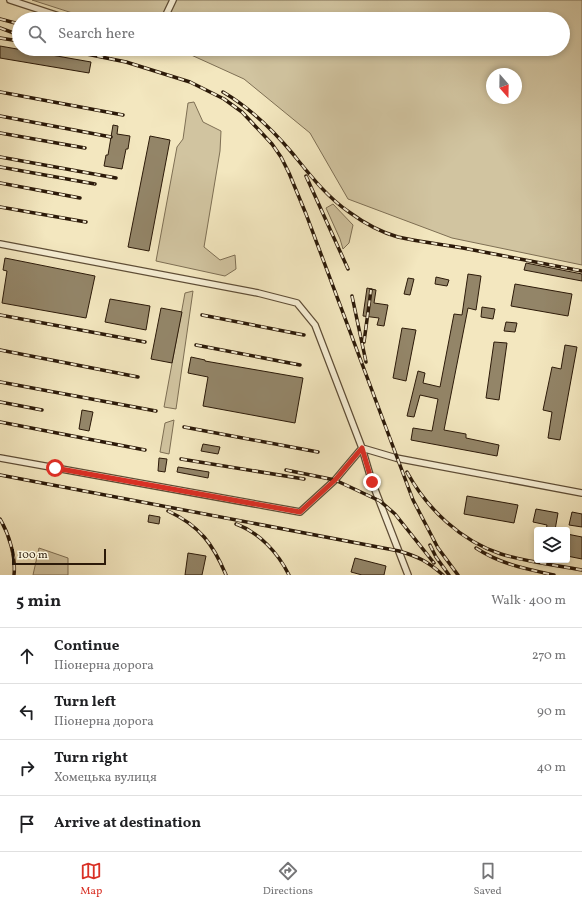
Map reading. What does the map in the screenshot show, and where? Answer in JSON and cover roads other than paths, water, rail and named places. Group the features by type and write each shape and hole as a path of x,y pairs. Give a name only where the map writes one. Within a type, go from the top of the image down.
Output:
{"street":[{"path":"10,0 47,12"},
{"path":"167,12 173,0"},
{"path":"0,244 258,293 297,303 315,325 362,448 372,482 408,575"},
{"path":"0,458 300,512 335,480 362,448"},
{"path":"362,448 396,458 582,493"}],"railway":[{"path":"0,19 12,22"},
{"path":"0,28 12,32"},
{"path":"0,38 12,40"},
{"path":"96,56 126,62 190,82 224,99 242,112 272,144 289,173 306,214 413,500 438,548 458,575"},
{"path":"0,92 123,115"},
{"path":"223,92 251,112 269,128 333,199 372,227 385,233 406,239 463,248 582,271"},
{"path":"0,116 111,137"},
{"path":"0,133 85,148"},
{"path":"0,157 116,178"},
{"path":"0,167 95,184"},
{"path":"306,176 348,269"},
{"path":"0,183 80,198"},
{"path":"0,207 86,222"},
{"path":"364,342 371,290"},
{"path":"352,296 366,362"},
{"path":"0,315 145,342"},
{"path":"202,315 304,335"},
{"path":"196,345 300,365"},
{"path":"0,350 138,377"},
{"path":"0,382 156,411"},
{"path":"0,402 42,410"},
{"path":"0,422 145,450"},
{"path":"184,427 318,452"},
{"path":"181,459 304,479"},
{"path":"286,470 335,480 380,501 395,514 434,563"},
{"path":"407,472 424,499 435,511 446,522 472,541 511,557 582,570"},
{"path":"0,475 399,551 422,560 443,575"},
{"path":"168,511 189,523 204,537 216,554 226,575"},
{"path":"0,519 11,546 14,561 14,575"},
{"path":"236,524 260,538 274,552 289,575"},
{"path":"430,545 436,557 449,575"},
{"path":"476,548 485,554 504,562 554,575"}]}
